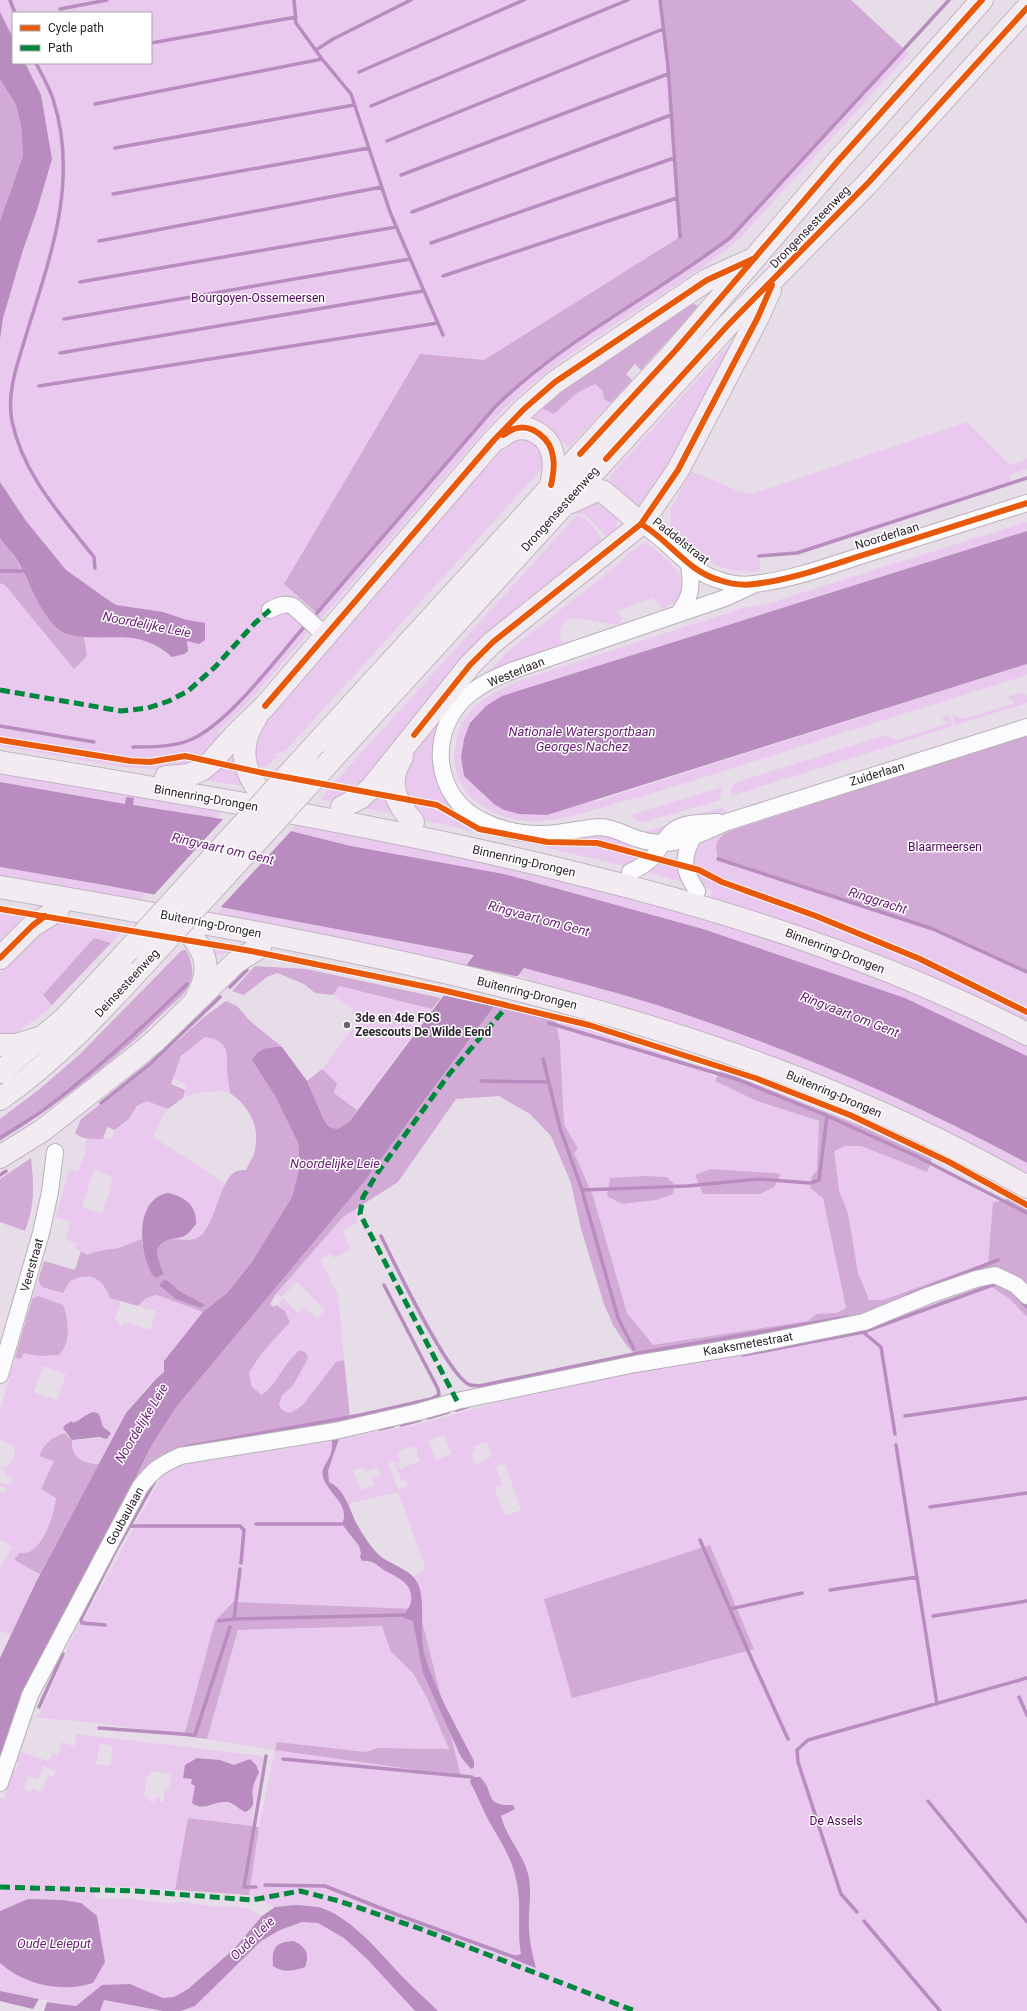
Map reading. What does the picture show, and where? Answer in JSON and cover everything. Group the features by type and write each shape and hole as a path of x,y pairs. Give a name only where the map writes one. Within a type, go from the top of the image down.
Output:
{"highway":[{"name":"Drongensesteenweg","path":"219,850 551,485 675,352 847,150 982,0"},
{"name":"Drongensesteenweg","path":"243,856 728,325 869,182 1027,8"},
{"path":"261,793 249,777 244,758 251,726 321,631 494,440 524,409 555,382 707,280 755,258"},
{"path":"342,807 352,803 367,792 470,665 493,642 641,524 678,470 758,317 774,280"},
{"path":"494,440 514,429 532,429 539,433 549,446 553,455 554,470 551,485"},
{"path":"562,507 597,490 605,493 641,524"},
{"path":"166,777 189,775 201,770 211,762 235,735 265,706"},
{"path":"413,822 398,802 393,780 399,761 414,735"},
{"path":"0,756 19,756 166,777 342,807 630,872 764,911 851,947 857,959"},
{"name":"Binnenring-Drongen","path":"0,762 233,802 433,840 528,861 660,894 721,911 802,938 911,981 1027,1034"},
{"name":"Deinsesteenweg","path":"0,1072 64,1019 219,850"},
{"name":"Deinsesteenweg","path":"0,1099 58,1053 97,1015 243,856"},
{"name":"Buitenring-Drongen","path":"0,887 293,940 445,973 596,1010 672,1033 810,1082 956,1148 1027,1187"},
{"path":"0,900 188,931 417,976 445,973"},
{"path":"0,958 32,926 45,916 58,910"},
{"path":"188,931 202,950 207,968 203,985 196,1000"},
{"path":"0,1157 43,1130 120,1070 156,1040 236,962 260,946"},
{"path":"207,968 218,959 226,957 236,962"},
{"path":"0,1045 16,1045 44,1037"}],"street":[{"name":"Noorderlaan","path":"753,584 814,570 1027,504"},
{"name":"Paddelstraat","path":"641,524 653,531 689,565 717,580 736,585 753,584"},
{"name":"Paddelstraat","path":"676,615 690,593 691,583 689,565"},
{"name":"Westerlaan","path":"601,827 542,834 526,833 491,825 469,812 452,794 442,773 442,750 447,725 452,715 465,699 497,677 725,598 753,584"},
{"path":"270,610 280,605 288,604 321,631"},
{"name":"Zuiderlaan","path":"601,827 661,844 692,839 727,822 1027,727"},
{"name":"Zuiderlaan","path":"630,872 646,864 672,831 680,826 727,822"},
{"path":"692,839 685,857 684,866 688,877 697,891"},
{"name":"Veerstraat","path":"0,1375 41,1233 50,1192 54,1152"},
{"name":"Kaaksmetestraat","path":"457,1401 627,1366 750,1345 864,1322 927,1296 976,1279 995,1275 1016,1285 1027,1296"},
{"name":"Goubaulaan","path":"0,1783 30,1695 140,1487 154,1470 180,1456 335,1431 418,1412 457,1401"}],"green space":[{"name":"Bourgoyen-Ossemeersen","path":"0,0 851,0 909,54 736,242 707,264 556,365 501,412 246,705 217,732 225,741 184,771 122,767 0,746"},
{"path":"660,0 851,0 904,49 731,237 550,360 495,407 317,613 284,584 420,354 484,360 680,237 668,67"},
{"path":"0,79 16,105 21,125 23,156 0,221"},
{"path":"680,298 699,306 641,370 635,364 626,374 632,380 611,403 604,399 602,390 595,384 577,393 554,414 542,408 555,382"},
{"path":"736,337 679,454 636,515 611,490 610,476"},
{"path":"595,384 602,390 604,399 611,403 569,448 524,409 539,395 554,414 577,393"},
{"path":"967,422 1010,465 1027,459 1027,469 1010,474 1010,483 797,553 759,556 760,571 733,570 709,562 689,548 670,528 670,510 691,471 738,491 752,494"},
{"path":"516,436 534,439 547,463 286,750 275,754 276,757 267,767 250,768 257,729 499,446"},
{"path":"600,499 617,516 617,529 609,540 586,515 575,513 587,500"},
{"path":"576,516 583,518 593,527 601,537 600,543 365,779 351,787 334,783"},
{"path":"1027,522 1027,531 502,696 464,776 494,804 504,810 597,801 1027,664 1027,675 669,788 558,819 538,821 505,817 476,802 465,790 458,777 455,761 456,743 464,720 485,698 518,681 743,608 763,605"},
{"path":"0,537 17,561 31,588 69,635 84,637 87,656 74,669 5,585 0,583"},
{"path":"646,542 673,566 679,575 683,584 682,593 676,601 663,609 653,598 618,611 623,623 614,624 570,619 563,623 560,632 563,648 477,684 506,653 620,563 627,554"},
{"path":"1023,692 1027,696 1027,703 956,725 952,714 963,719 1015,703 1007,697"},
{"path":"449,709 437,764 480,828 440,805 408,798 406,785 407,773 411,761 425,739"},
{"path":"949,715 953,726 731,796 732,787 737,782 886,735 896,740 949,723 941,718"},
{"path":"1027,735 1027,1056 905,998 703,929 504,874 351,846 291,831 301,820 447,850 707,916 712,891 702,886 689,865 696,843 720,831 749,824"},
{"name":"Blaarmeersen","path":"1027,735 1027,972 932,929 718,859 716,849 717,842 722,836 730,831"},
{"path":"237,738 249,787 192,778"},
{"path":"0,770 225,808 216,818 132,805 133,798 126,797 125,804 0,782"},
{"path":"331,787 362,794 341,803 320,799"},
{"path":"722,787 720,800 641,823 631,815"},
{"path":"370,795 392,799 402,816 359,807"},
{"path":"403,803 417,804 445,812 476,832 421,819"},
{"path":"723,807 729,814 660,837 644,832"},
{"path":"600,832 635,844 629,849 595,840 564,840"},
{"path":"520,841 547,844 591,845 646,858 628,867"},
{"path":"656,860 680,867 688,884 644,871"},
{"path":"0,867 147,893 137,903 0,879"},
{"path":"223,907 474,955 463,969 215,916"},
{"path":"0,911 36,917 0,953"},
{"path":"59,921 121,932 111,943 94,939 43,995 52,1005 48,1010 13,1035 0,1035 0,973 44,928"},
{"path":"94,938 111,943 52,1005 43,995"},
{"path":"199,938 252,948 236,956 227,953 214,956"},
{"path":"182,950 186,950 188,955 192,968 192,977 186,991 180,998 126,1048 85,1082 0,1141 0,1119 41,1088 80,1054"},
{"path":"255,966 306,969 441,998 432,1009 339,986 333,995 315,993 304,984 277,973 267,977 244,995 232,991"},
{"path":"525,968 659,1006 768,1044 856,1080 943,1120 1027,1163 1027,1178 525,983 529,978 518,976"},
{"path":"339,986 432,1009 357,1110 334,1093 322,1069 359,1020 351,1014 354,1010 333,995"},
{"path":"226,1001 237,1006 250,1021 282,1047 270,1047 252,1060 275,1096 298,1143 300,1165 292,1197 251,1263 227,1293 203,1312 157,1295 146,1298 138,1306 110,1298 107,1291 99,1281 90,1277 77,1278 70,1281 63,1293 42,1287 38,1280 44,1261 75,1270 81,1251 87,1255 99,1251 118,1248 142,1239 142,1244 164,1274 156,1255 159,1245 170,1239 188,1240 199,1237 204,1232 212,1218 228,1179 235,1172 246,1170 255,1150 256,1133 252,1117 243,1104 230,1093 226,1051 221,1043 212,1038 205,1037 181,1056 171,1084 185,1090 183,1098 168,1109 147,1101 137,1106 129,1119 115,1130 107,1127 103,1139 84,1138 75,1133 81,1119 152,1064 204,1017"},
{"path":"497,1003 555,1019 560,1043 564,1124 578,1149 574,1153 593,1196 627,1313 653,1345 808,1321 816,1314 836,1313 846,1308 823,1198 810,1188 812,1176 817,1170 819,1121 757,1101 715,1081 720,1070 861,1126 932,1159 927,1172 861,1146 845,1146 834,1151 839,1191 848,1213 858,1273 869,1300 883,1300 977,1266 988,1266 993,1203 1010,1198 1027,1208 1027,1317 1010,1299 975,1276 866,1318 638,1358 627,1346 613,1325 604,1304 581,1229 571,1183 551,1136 530,1114 499,1096 456,1099 398,1182 343,1217 276,1294 270,1304 274,1307 276,1305 285,1311 290,1322 261,1354 249,1373 252,1387 262,1395 272,1385 294,1355 300,1350 306,1353 308,1358 294,1384 282,1396 279,1405 282,1410 290,1413 302,1406 336,1362 344,1360 350,1417 339,1427 163,1454 150,1463 137,1483 134,1482 153,1443 177,1406 364,1182"},
{"name":"De Assels","path":"555,1019 664,1054 845,1134 944,1172 1027,1217 1027,2011 438,2011 398,1972 380,1951 338,1917 296,1905 275,1907 249,1895 259,1827 275,1750 207,1739 238,1630 382,1626 391,1652 413,1673 427,1698 449,1749 378,1748 366,1752 278,1742 461,1776 411,1578 426,1569 398,1492 349,1504 346,1498 329,1482 328,1471 338,1439 416,1425 635,1364 646,1353 623,1316 568,1158 578,1149 564,1124 560,1043","holes":["444,1435 451,1454 436,1460 428,1441","487,1442 492,1456 476,1464 470,1455 475,1452 473,1447","414,1446 418,1450 417,1454 420,1461 400,1469 397,1463 401,1462 397,1452","393,1460 402,1481 406,1480 408,1485 398,1490 388,1462","505,1464 521,1510 505,1516 494,1487 502,1484 496,1467","363,1467 366,1472 377,1467 381,1475 372,1479 374,1485 361,1490 353,1471"]},
{"path":"205,1037 217,1040 224,1046 227,1056 227,1074 230,1093 218,1091 206,1092 183,1098 187,1085 174,1079 177,1065 184,1054 193,1045"},
{"path":"322,1069 337,1083 334,1093 357,1110 349,1122 337,1129 329,1127 324,1120 307,1081"},
{"path":"147,1101 168,1109 163,1115 153,1137 225,1183 217,1208 204,1233 191,1241 172,1239 182,1237 144,1218 142,1239 118,1248 99,1251 87,1255 76,1249 77,1243 66,1240 70,1222 56,1217 69,1170 78,1172 86,1150 84,1149 87,1139 103,1138 111,1140 117,1130 143,1103","holes":["94,1169 112,1177 102,1214 82,1207"]},
{"path":"31,1158 33,1195 31,1212 25,1231 0,1222 0,1179"},
{"path":"711,1169 781,1174 774,1187 760,1194 703,1194 695,1175"},
{"path":"644,1176 667,1177 674,1184 673,1194 656,1200 622,1204 607,1196 610,1178"},
{"path":"356,1208 357,1223 342,1231 351,1249 334,1258 331,1253 320,1260 338,1295 344,1360 336,1362 302,1407 290,1413 282,1410 279,1405 282,1396 294,1384 308,1358 306,1353 294,1354 270,1389 262,1395 252,1387 249,1373 261,1354 290,1322 285,1311 277,1305 282,1298 276,1294 343,1217","holes":["297,1282 325,1310 317,1319 304,1307 298,1313 282,1297"]},
{"path":"79,1276 85,1276 99,1281 105,1288 110,1298 121,1301 115,1319 122,1327 124,1322 150,1330 156,1311 138,1306 146,1298 157,1295 203,1312 164,1361 164,1372 143,1391 127,1414 99,1464 88,1463 79,1459 76,1456 72,1446 72,1440 104,1438 111,1432 103,1427 99,1414 88,1413 79,1421 63,1428 65,1433 55,1436 54,1461 41,1488 56,1498 51,1520 45,1534 36,1547 30,1552 19,1553 14,1560 40,1573 11,1635 0,1631 0,1568 13,1547 0,1540 0,1491 5,1493 7,1489 0,1486 0,1482 10,1485 13,1478 5,1475 6,1471 0,1467 7,1467 14,1457 15,1446 0,1440 0,1410 15,1358 21,1359 24,1353 38,1356 38,1296 32,1299 38,1280 42,1287 70,1281","holes":["43,1366 66,1374 57,1400 34,1392"]},
{"path":"38,1296 63,1305 68,1324 66,1345 59,1355 38,1356 24,1353 21,1359 15,1358 32,1299"},
{"path":"65,1433 72,1440 72,1446 76,1456 79,1459 88,1463 99,1464 40,1574 14,1560 19,1553 30,1552 36,1547 41,1541 48,1527 56,1498 41,1489 54,1461 39,1456 49,1441 56,1436"},
{"path":"332,1441 331,1453 322,1474 325,1483 343,1510 344,1517 342,1524 359,1545 362,1554 406,1584 411,1592 412,1600 407,1608 233,1602 215,1621 184,1736 105,1724 33,1717 40,1713 76,1628 84,1619 162,1476 169,1469 178,1465"},
{"path":"710,1545 754,1649 572,1698 544,1599"},
{"path":"233,1602 419,1609 461,1776 275,1750 277,1742 366,1752 378,1748 449,1749 427,1698 413,1673 391,1652 382,1626 238,1630 207,1739 184,1736 215,1621"},
{"path":"76,1734 263,1756 251,1826 188,1818 175,1890 93,1885 95,1899 132,1899 167,1903 183,1902 208,1906 248,1908 262,1916 234,1949 188,1989 174,1997 163,1998 130,1984 95,1990 76,2006 0,1991 0,1798 4,1798 13,1771 16,1770 19,1764 16,1760 19,1752 49,1761 52,1753 58,1756 61,1742 75,1747","holes":["100,1743 113,1746 110,1766 96,1764","197,1758 223,1761 235,1767 256,1782 252,1788 254,1802 240,1810 225,1803 204,1807 199,1806 192,1803 195,1786 191,1784","43,1766 56,1771 53,1777 48,1775 42,1792 32,1789 30,1792 24,1790 28,1777 38,1779","151,1771 171,1774 169,1788 165,1788 163,1802 160,1802 160,1798 155,1797 155,1802 149,1801 149,1797 144,1796 147,1776 150,1776"]},
{"path":"188,1818 259,1827 249,1895 175,1890"},
{"path":"302,1922 318,1923 344,1938 368,1960 415,2011 181,2011 195,2006 261,1941 280,1930"},
{"path":"104,2000 163,2011 100,2011"}],"water":[{"path":"0,12 12,36 12,64 26,64 41,95 52,159 3,318 0,339 0,221 23,156 21,125 16,105 0,79"},
{"name":"Noordelijke Leie","path":"0,482 26,521 66,570 116,605 163,612 187,620 205,623 205,640 199,644 187,641 188,651 184,654 172,657 159,647 135,639 122,637 84,637 70,635 61,631 45,614 22,568 0,537"},
{"name":"Nationale Watersportbaan Georges Nachez","path":"1027,531 1027,664 547,815 519,814 504,810 494,804 464,776 461,757 464,739 470,723 486,706 502,696"},
{"name":"Ringvaart om Gent","path":"0,782 125,804 126,797 134,798 133,805 291,831 351,846 504,874 703,929 905,998 1027,1056 1027,1163 899,1099 768,1044 659,1006 524,968 364,1182 177,1406 153,1443 22,1706 0,1756 0,1658 36,1582 126,1413 164,1372 164,1361 203,1312 227,1293 251,1263 292,1197 300,1165 298,1143 275,1096 252,1060 264,1049 282,1047 307,1081 324,1120 329,1127 337,1129 349,1122 474,955 104,885 0,867"},
{"path":"167,1193 179,1196 188,1202 196,1217 196,1224 190,1232 184,1236 165,1241 160,1244 157,1252 164,1274 156,1278 151,1272 145,1256 142,1234 143,1223 145,1213 150,1204 157,1197"},
{"path":"164,1280 168,1281 179,1291 205,1305 201,1308 176,1299 159,1285"},
{"path":"94,1412 99,1414 103,1427 111,1433 107,1439 99,1437 72,1440 63,1428 65,1425 72,1421 73,1423"},
{"path":"340,1436 328,1471 329,1482 340,1490 344,1496 358,1526 375,1551 383,1558 405,1570 415,1579 418,1584 422,1599 423,1645 428,1667 453,1721 474,1761 474,1767 471,1769 461,1757 423,1673 413,1621 404,1618 405,1613 411,1603 410,1590 399,1578 374,1563 362,1561 359,1546 342,1524 344,1517 341,1505 325,1483 322,1474 332,1450 332,1441 330,1438"},
{"path":"197,1758 220,1760 234,1765 250,1759 256,1765 259,1772 253,1786 253,1803 250,1809 246,1812 229,1802 221,1802 205,1806 196,1806 192,1803 195,1786 191,1784 192,1779 183,1778 185,1765"},
{"path":"472,1777 480,1777 488,1788 493,1801 503,1805 513,1805 515,1809 501,1816 503,1824 523,1860 528,1874 530,1891 529,1931 536,1968 513,1959 514,1956 521,1954 519,1938 519,1898 514,1872 508,1855 487,1818 470,1782"},
{"name":"Oude Leieput","path":"28,1899 63,1900 81,1903 97,1916 105,1962 93,1983 69,1987 44,1985 20,1977 0,1963 0,1911"},
{"name":"Oude Leie","path":"296,1905 318,1907 329,1911 351,1925 362,1934 438,2011 415,2011 368,1960 344,1938 318,1923 302,1922 280,1930 261,1941 195,2006 181,2011 163,2011 104,2000 100,2011 44,2011 47,2002 76,2006 102,1985 130,1984 163,1998 174,1997 188,1989 234,1949 262,1916 275,1907"},
{"path":"294,1941 306,1951 307,1958 305,1967 289,1971 281,1970 273,1966 273,1955 278,1945"},
{"path":"0,1991 39,1999 33,2009 0,2001"}],"pier":[{"path":"225,817 292,830 220,908 153,896"},
{"path":"464,965 520,977 496,1007 442,995"}],"waterway":[{"path":"10,0 15,12"},
{"path":"60,9 107,0"},
{"path":"294,0 296,23 322,59 351,94 390,212 443,335"},
{"path":"316,50 333,39 411,0"},
{"path":"359,72 524,0"},
{"path":"371,106 628,0"},
{"path":"660,0 668,67 680,237"},
{"path":"317,613 495,407 550,360 731,237 949,0"},
{"path":"152,43 296,17"},
{"path":"387,141 663,29"},
{"path":"95,104 322,59"},
{"path":"36,64 53,99 60,129 63,158 63,188 53,246 14,376 11,398 12,421 17,441 34,477 56,510 94,557 95,568"},
{"path":"401,175 668,74"},
{"path":"115,148 354,105"},
{"path":"412,212 671,115"},
{"path":"113,194 369,148"},
{"path":"431,243 674,158"},
{"path":"99,241 382,187"},
{"path":"443,276 677,198"},
{"path":"80,282 396,227"},
{"path":"64,319 410,259"},
{"path":"60,353 423,291"},
{"path":"39,386 438,323"},
{"path":"759,556 797,553 1027,478"},
{"path":"0,571 27,571"},
{"path":"133,747 154,747 176,744 190,740 205,732 220,720 251,690 304,627"},
{"path":"0,726 94,742"},
{"name":"Ringgracht","path":"718,859 933,929 1027,972"},
{"path":"230,987 247,970"},
{"path":"0,1138 43,1110 67,1092 137,1032 187,984"},
{"path":"101,1103 151,1063 220,997"},
{"path":"549,1023 739,1080 823,1114 916,1156 1027,1213"},
{"path":"543,1059 560,1128 582,1190 687,1186 759,1179 810,1183 819,1180 827,1116"},
{"path":"481,1081 549,1082"},
{"path":"0,1175 6,1171"},
{"path":"582,1190 618,1318 634,1349"},
{"path":"381,1236 422,1317 436,1341 460,1377 470,1385 479,1386 639,1353 847,1317"},
{"path":"908,1295 998,1260"},
{"path":"743,1355 863,1332 998,1283"},
{"path":"185,1447 361,1415 431,1399 439,1395 438,1389 384,1285"},
{"path":"1018,1298 1027,1307"},
{"path":"863,1332 881,1347 895,1434"},
{"path":"905,1416 1027,1398"},
{"path":"456,1410 467,1407"},
{"path":"428,1418 448,1412"},
{"path":"401,1425 420,1420"},
{"path":"380,1429 393,1426"},
{"path":"896,1445 937,1704"},
{"path":"105,1625 82,1623 81,1619 116,1550 155,1481"},
{"path":"930,1507 1027,1493"},
{"path":"256,1524 342,1524"},
{"path":"130,1526 240,1526 244,1530 241,1563"},
{"path":"700,1540 788,1739"},
{"path":"240,1569 234,1619 404,1615"},
{"path":"830,1590 917,1577"},
{"path":"730,1609 802,1593"},
{"path":"933,1616 1027,1601"},
{"path":"219,1621 234,1619"},
{"path":"99,1728 195,1735 230,1627"},
{"path":"39,1707 63,1654"},
{"path":"857,1912 841,1894 798,1762 797,1750 808,1740 1027,1678"},
{"path":"1019,1697 1027,1715"},
{"path":"256,1887 244,1887 266,1756"},
{"path":"283,1759 472,1777"},
{"path":"928,1801 1027,1922"},
{"path":"265,1885 325,1886 398,1915 514,1957"},
{"path":"864,1921 940,2011"}],"marked path":[{"path":"0,690 121,711 148,708 169,701 188,691 215,667 255,623 270,610"},
{"path":"457,1401 360,1214 363,1197 378,1172 450,1073 509,1004"},
{"path":"0,1887 136,1891 252,1900 300,1891 339,1901 418,1928 635,2011"}],"cycle path":[{"path":"580,454 675,351 837,162 982,0"},
{"path":"606,459 728,325 869,182 1027,8"},
{"path":"265,706 494,440 524,409 555,382 707,280 755,258"},
{"path":"414,735 470,665 493,642 641,524 678,470 758,317 772,285"},
{"path":"503,435 514,429 527,428 534,430 545,439 549,444 554,460 554,471 551,485"},
{"path":"641,524 660,538 697,570 708,576 732,584 750,585 808,573 1027,503"},
{"path":"0,740 131,761 150,762 185,756 263,773 437,805 479,829 547,842 597,843 699,870 722,882 816,916 920,959 1027,1012"},
{"path":"0,909 251,951 442,990 589,1025 755,1078 850,1115 949,1162 1027,1205"},
{"path":"0,958 32,926 45,916"}],"place":[{"name":"3de en 4de FOS Zeescouts De Wilde Eend","path":"347,1025"}]}
